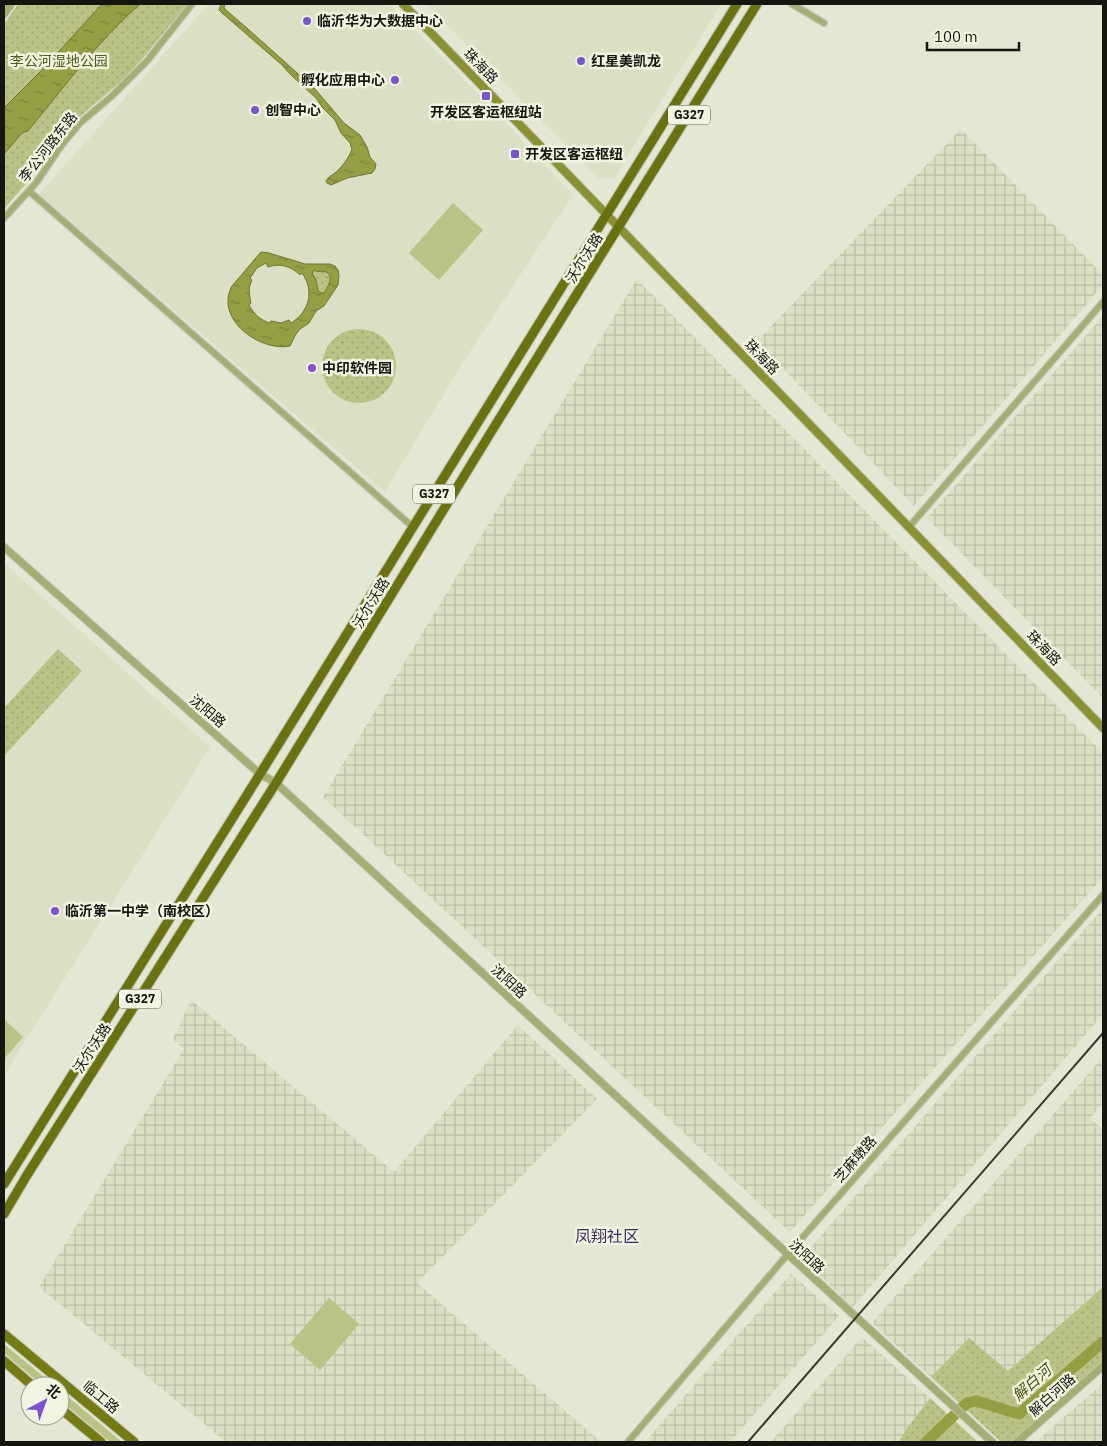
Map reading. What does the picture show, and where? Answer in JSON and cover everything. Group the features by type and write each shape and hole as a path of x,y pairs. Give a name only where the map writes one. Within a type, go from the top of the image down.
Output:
{"highway":[{"name":"沃尔沃路","path":"4,1184 414,527 737,4"},
{"name":"沃尔沃路","path":"4,1214 27,1174 276,783 488,437 758,4"}],"main road":[{"name":"珠海路","path":"403,4 1103,728"},
{"name":"临工路","path":"4,1334 134,1442"},
{"path":"4,1361 21,1376"},
{"path":"70,1416 100,1442"}],"street":[{"path":"4,14 11,4"},
{"name":"李公河路东路","path":"4,218 36,183 61,146 80,123 113,95 148,61 192,4"},
{"path":"792,4 824,23"},
{"path":"29,191 414,527"},
{"path":"909,527 1103,302"},
{"name":"沈阳路","path":"4,547 260,774 276,783 992,1442"},
{"name":"芝麻墩路","path":"628,1442 788,1255 1103,895"},
{"name":"解白河路","path":"1017,1442 1103,1366"}],"shaded area":[{"path":"209,4 389,4 481,97 573,195 467,356 385,492 39,194"},
{"path":"426,4 721,4 614,178 600,179"},
{"path":"961,129 1103,275 1103,285 914,506 757,341"},
{"path":"637,279 1103,753 1103,877 790,1232 323,797"},
{"path":"1103,316 1103,698 927,518"},
{"name":"临沂第一中学（南校区）","path":"4,563 210,747 4,1075"},
{"path":"1103,908 1103,1014 853,1307 802,1258"},
{"path":"191,1000 394,1172 518,1025 597,1099 417,1283 601,1442 226,1442 39,1287 184,1049 173,1039"},
{"path":"1103,1057 1103,1103 1090,1118 1103,1130 1103,1287 1008,1371 969,1338 931,1377 872,1323"},
{"path":"791,1274 839,1316 730,1442 645,1442"},
{"path":"862,1337 930,1398 899,1442 771,1442"},
{"path":"1103,1383 1103,1442 1036,1442 1037,1441"}],"green space":[{"name":"李公河湿地公园","path":"18,4 187,4 124,79 76,120 4,209 4,24"},
{"path":"453,203 483,230 439,280 409,253"},
{"path":"314,270 326,272 330,276 329,283 323,294 318,291 316,280 312,273"},
{"path":"359,329 373,332 385,340 393,352 396,366 393,380 385,392 373,400 359,403 345,400 333,392 325,380 322,366 325,352 333,340 345,332"},
{"path":"58,649 82,671 4,756 4,708"},
{"path":"4,1019 23,1037 4,1059"},
{"path":"1103,1287 1103,1361 1011,1442 1000,1441 931,1377 969,1338 1008,1371"},
{"path":"329,1298 359,1324 320,1370 290,1344"},
{"path":"4,1344 43,1376 31,1376 4,1353"},
{"path":"70,1398 122,1442 110,1442 70,1408"},
{"path":"930,1398 978,1442 899,1442"}],"water":[{"path":"102,4 140,4 110,33 28,131 22,133 4,154 4,108 41,71"},
{"path":"221,4 225,4 224,8 226,10 315,89 344,123 360,135 370,157 376,164 372,173 347,178 331,185 327,183 328,178 340,168 349,156 352,149 350,143 341,133 335,120 316,98 282,65 221,12 219,10"},
{"path":"261,252 305,264 330,264 335,266 339,275 338,285 324,306 316,311 309,323 300,329 290,346 266,344 243,331 229,310 228,298 232,286","holes":["266,263 268,267 277,265 289,267 300,275 302,273 306,280 309,294 306,307 291,323 289,320 281,323 266,322 249,305 251,303 249,291 252,280 250,278 257,268","314,270 326,272 330,276 329,283 323,294 318,291 316,280 312,273"]}],"waterway":[{"name":"解白河","path":"926,1442 967,1403 976,1401 1019,1414 1103,1342"}],"railway":[{"path":"748,1442 1103,1033"}],"place":[{"name":"临沂华为大数据中心","path":"307,21"},
{"name":"红星美凯龙","path":"581,61"},
{"name":"孵化应用中心","path":"395,80"},
{"name":"开发区客运枢纽站","path":"486,96"},
{"name":"创智中心","path":"255,110"},
{"name":"开发区客运枢纽","path":"515,154"},
{"name":"中印软件园","path":"312,368"},
{"name":"临沂第一中学（南校区）","path":"55,911"}],"district":[{"name":"凤翔社区","path":"607,1236"}]}
